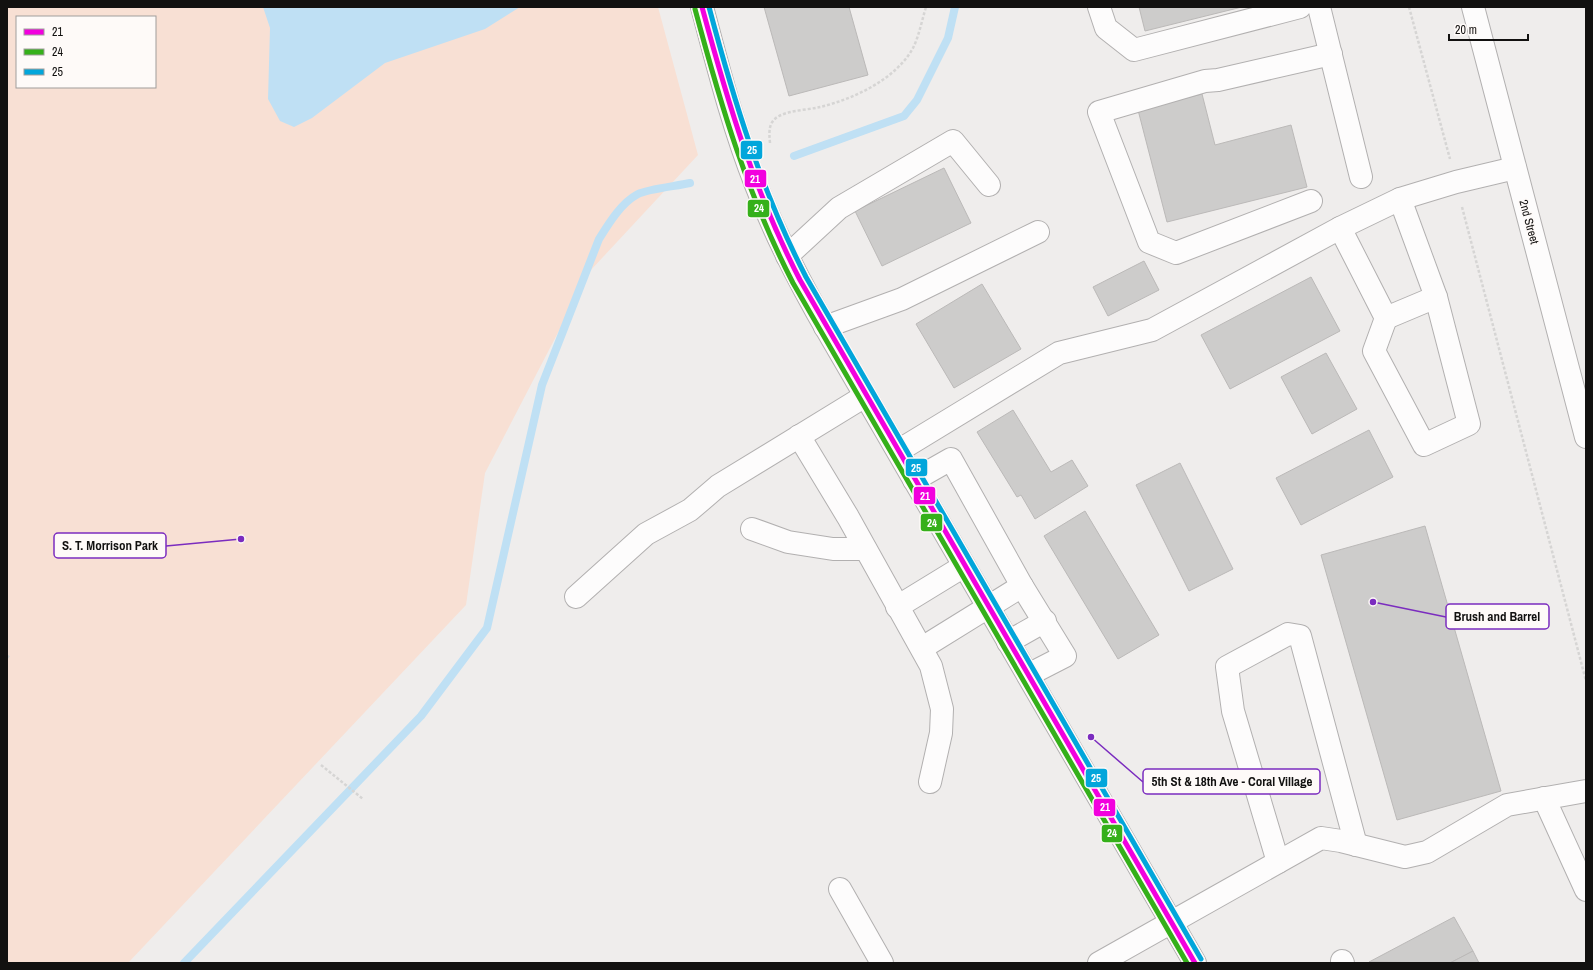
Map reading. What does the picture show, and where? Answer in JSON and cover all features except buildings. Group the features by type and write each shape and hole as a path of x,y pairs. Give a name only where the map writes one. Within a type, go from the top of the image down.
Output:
{"street":[{"path":"702,7 732,118 756,185 787,256 825,327 1195,963"},
{"path":"1099,7 1106,28 1134,50 1300,7"},
{"path":"1320,7 1361,177"},
{"name":"2nd Street","path":"1473,7 1586,437"},
{"path":"1311,201 1176,253 1149,242 1099,112 1205,81 1218,80 1331,54"},
{"path":"787,256 839,208 953,141 989,185"},
{"path":"898,451 1060,353 1152,330 1340,228 1400,199 1456,182 1515,168"},
{"path":"1340,228 1386,318 1374,351 1424,445 1469,424 1436,297 1400,199"},
{"path":"825,327 902,299 1038,232"},
{"path":"1386,318 1436,297"},
{"path":"576,597 646,534 690,510 718,486 865,396"},
{"path":"800,436 931,666 942,709 941,732 930,782"},
{"path":"914,480 951,459 1022,586 1045,621 1065,656 1028,675"},
{"path":"752,529 788,542 833,549 865,549"},
{"path":"897,607 964,566"},
{"path":"922,648 1022,586"},
{"path":"1008,642 1045,621"},
{"path":"1278,862 1233,710 1227,667 1288,634 1300,636 1356,845"},
{"path":"1099,963 1321,838 1405,857 1427,852 1507,805 1586,791"},
{"path":"1544,798 1586,890"},
{"path":"840,889 882,963"}],"path":[{"path":"770,143 768,130 772,122 778,116 822,107 847,98 889,75 903,62 913,48 926,7"},
{"path":"1409,7 1586,681"},
{"path":"7,658 10,654"},
{"path":"321,765 363,799"}],"shaded area":[{"path":"7,7 658,7 698,155 590,271 485,473 466,605 128,963 7,963"}],"water":[{"path":"263,7 520,7 485,29 385,63 312,118 294,127 280,121 268,99 270,28"}],"waterway":[{"path":"794,156 904,116 917,100 948,38 955,7"},
{"path":"184,963 421,716 487,628 542,385 599,239 611,220 621,208 638,194 655,189 690,183"}],"transit line":[{"name":"21","path":"702,7 732,112 756,180 769,213 800,280 1195,963"},
{"name":"25","path":"709,7 728,77 750,145 775,211 806,277 1201,959"},
{"name":"24","path":"695,9 736,149 762,216 793,283 1187,963"}],"place":[{"name":"S. T. Morrison Park","path":"241,539"},
{"name":"Brush and Barrel","path":"1373,602"},
{"name":"5th St & 18th Ave - Coral Village","path":"1091,737"}]}
